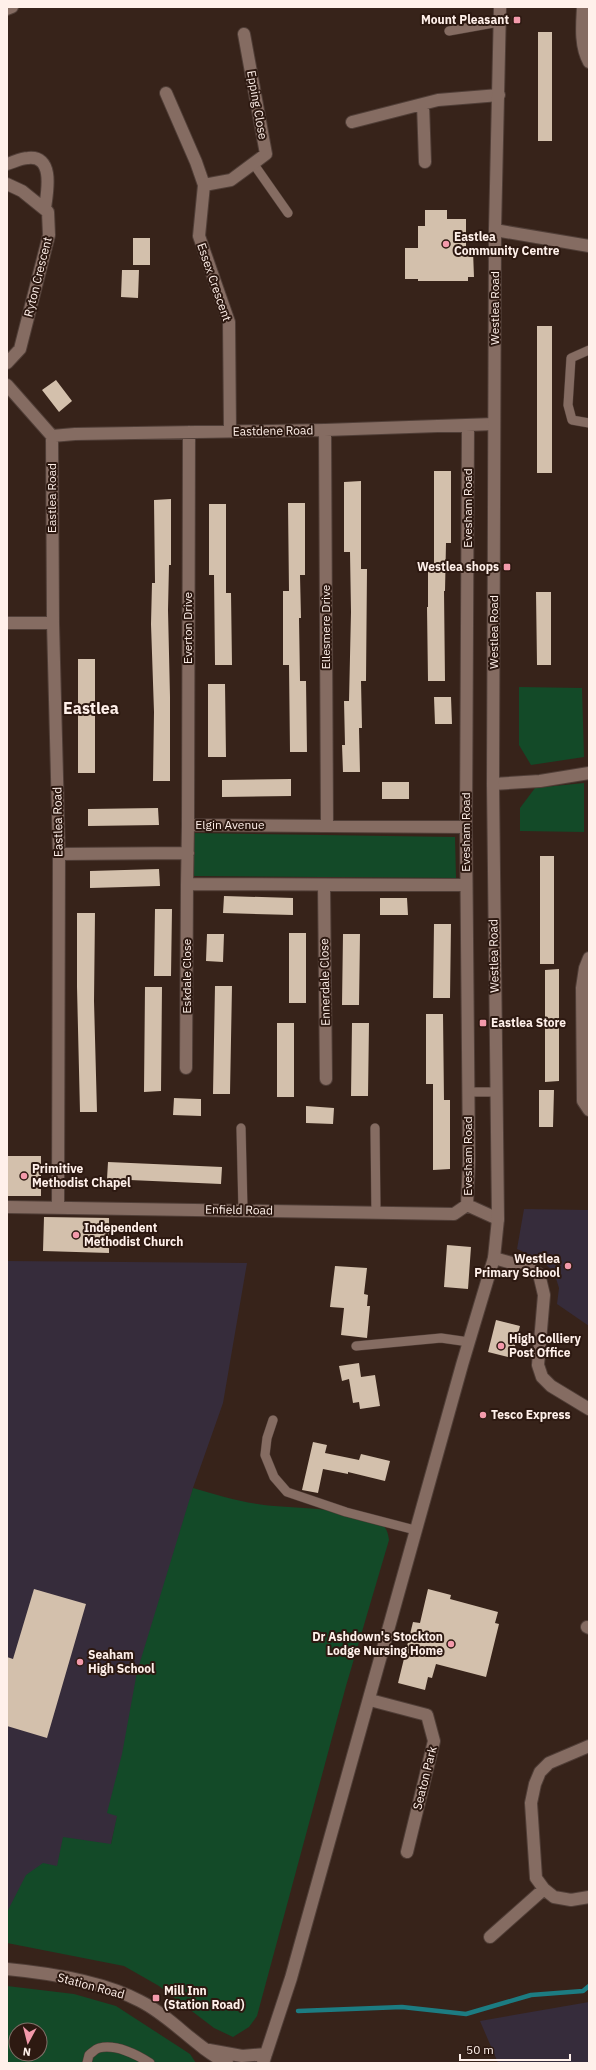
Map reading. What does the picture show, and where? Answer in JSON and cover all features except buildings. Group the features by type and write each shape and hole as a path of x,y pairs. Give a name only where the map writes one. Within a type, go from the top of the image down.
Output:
{"street":[{"path":"7,9 12,7"},
{"name":"Westlea Road","path":"265,2059 291,1978 370,1700 415,1530 494,1258 498,1219 493,784 494,424 500,7"},
{"path":"583,7 582,33 586,57 589,62"},
{"name":"Epping Close","path":"204,184 231,180 266,154 244,34"},
{"name":"Essex Crescent","path":"166,93 204,184 199,236 229,322 230,431"},
{"path":"352,122 438,100 499,95"},
{"path":"423,104 425,162"},
{"name":"Ryton Crescent","path":"7,164 29,158 40,160 45,166 48,173 45,208 48,212 49,235 20,349 7,362"},
{"path":"7,184 22,191 48,212"},
{"path":"496,230 589,246"},
{"path":"7,385 52,436"},
{"name":"Eastdene Road","path":"52,436 75,434 325,430 494,424"},
{"name":"Evesham Road","path":"468,426 466,827 468,1205 498,1219"},
{"name":"Ellesmere Drive","path":"325,430 327,825"},
{"name":"Everton Drive","path":"188,825 189,432"},
{"name":"Eastlea Road","path":"52,436 53,623 59,854 58,1208"},
{"path":"7,623 53,623"},
{"path":"493,784 540,781 589,773"},
{"name":"Elgin Avenue","path":"187,884 188,825 466,827"},
{"path":"59,854 188,853"},
{"path":"187,884 466,884"},
{"name":"Eskdale Close","path":"186,1068 187,884"},
{"name":"Ennerdale Close","path":"324,885 326,1079"},
{"path":"589,958 585,968 582,988 583,1101 589,1110"},
{"name":"Enfield Road","path":"7,1207 454,1214 468,1205"},
{"path":"494,1258 530,1268 538,1274 544,1295 538,1365 542,1377 551,1386 589,1409"},
{"name":"Seaton Park","path":"370,1700 427,1715 434,1741 407,1852"},
{"path":"589,1746 549,1763 540,1772 535,1784 531,1803 536,1878 544,1889 554,1896 571,1900 589,1897"},
{"path":"490,1937 544,1889"},
{"name":"Station Road","path":"7,1969 88,1983 116,1990 141,2001 174,2024 219,2062"},
{"path":"204,2048 265,2059"}],"lane":[{"path":"449,31 499,22"},
{"path":"253,163 288,212"},
{"path":"589,350 571,358 568,405 572,420 589,423"},
{"path":"468,1092 496,1092"},
{"path":"241,1128 243,1210"},
{"path":"375,1128 376,1213"},
{"path":"356,1346 441,1338 469,1342"},
{"path":"273,1420 267,1438 265,1455 274,1477 287,1492 346,1512 415,1530"},
{"path":"87,2063 88,2055 97,2048 111,2047 139,2056 150,2063"}],"shaded area":[{"name":"Westlea Primary School","path":"524,1209 589,1210 589,1326 557,1304 559,1288 554,1272 541,1260 517,1249"},
{"name":"Seaham High School","path":"7,1261 247,1263 223,1403 193,1488 111,1844 57,1867 7,1913"},
{"path":"589,2002 589,2063 498,2063 480,2021"}],"green space":[{"path":"519,687 582,688 584,757 531,765 519,745"},
{"path":"584,783 584,832 520,831 520,808 535,788"},
{"path":"192,833 455,837 456,878 192,876"},
{"path":"193,1488 255,1504 337,1511 352,1514 381,1524 388,1534 389,1540 346,1686 257,2016 249,2027 233,2037 214,2028 159,1986 124,1966 7,1943 8,1910 26,1875 43,1863 57,1866 63,1837 111,1844 117,1816 107,1813 122,1754 137,1672"},
{"path":"7,1986 74,1994 116,2006 190,2054 196,2063 7,2063"}],"waterway":[{"path":"298,2011 402,2007 466,2014 531,1995 583,1991 589,1986"}],"place":[{"name":"Mount Pleasant","path":"517,20"},
{"name":"Eastlea Community Centre","path":"446,244"},
{"name":"Westlea shops","path":"507,567"},
{"name":"Eastlea Store","path":"483,1023"},
{"name":"Primitive Methodist Chapel","path":"24,1176"},
{"name":"Independent Methodist Church","path":"76,1235"},
{"name":"Westlea Primary School","path":"568,1266"},
{"name":"High Colliery Post Office","path":"501,1346"},
{"name":"Tesco Express","path":"483,1415"},
{"name":"Dr Ashdown's Stockton Lodge Nursing Home","path":"451,1644"},
{"name":"Seaham High School","path":"80,1662"},
{"name":"Mill Inn (Station Road)","path":"156,1998"}],"district":[{"name":"Eastlea","path":"91,708"}]}
